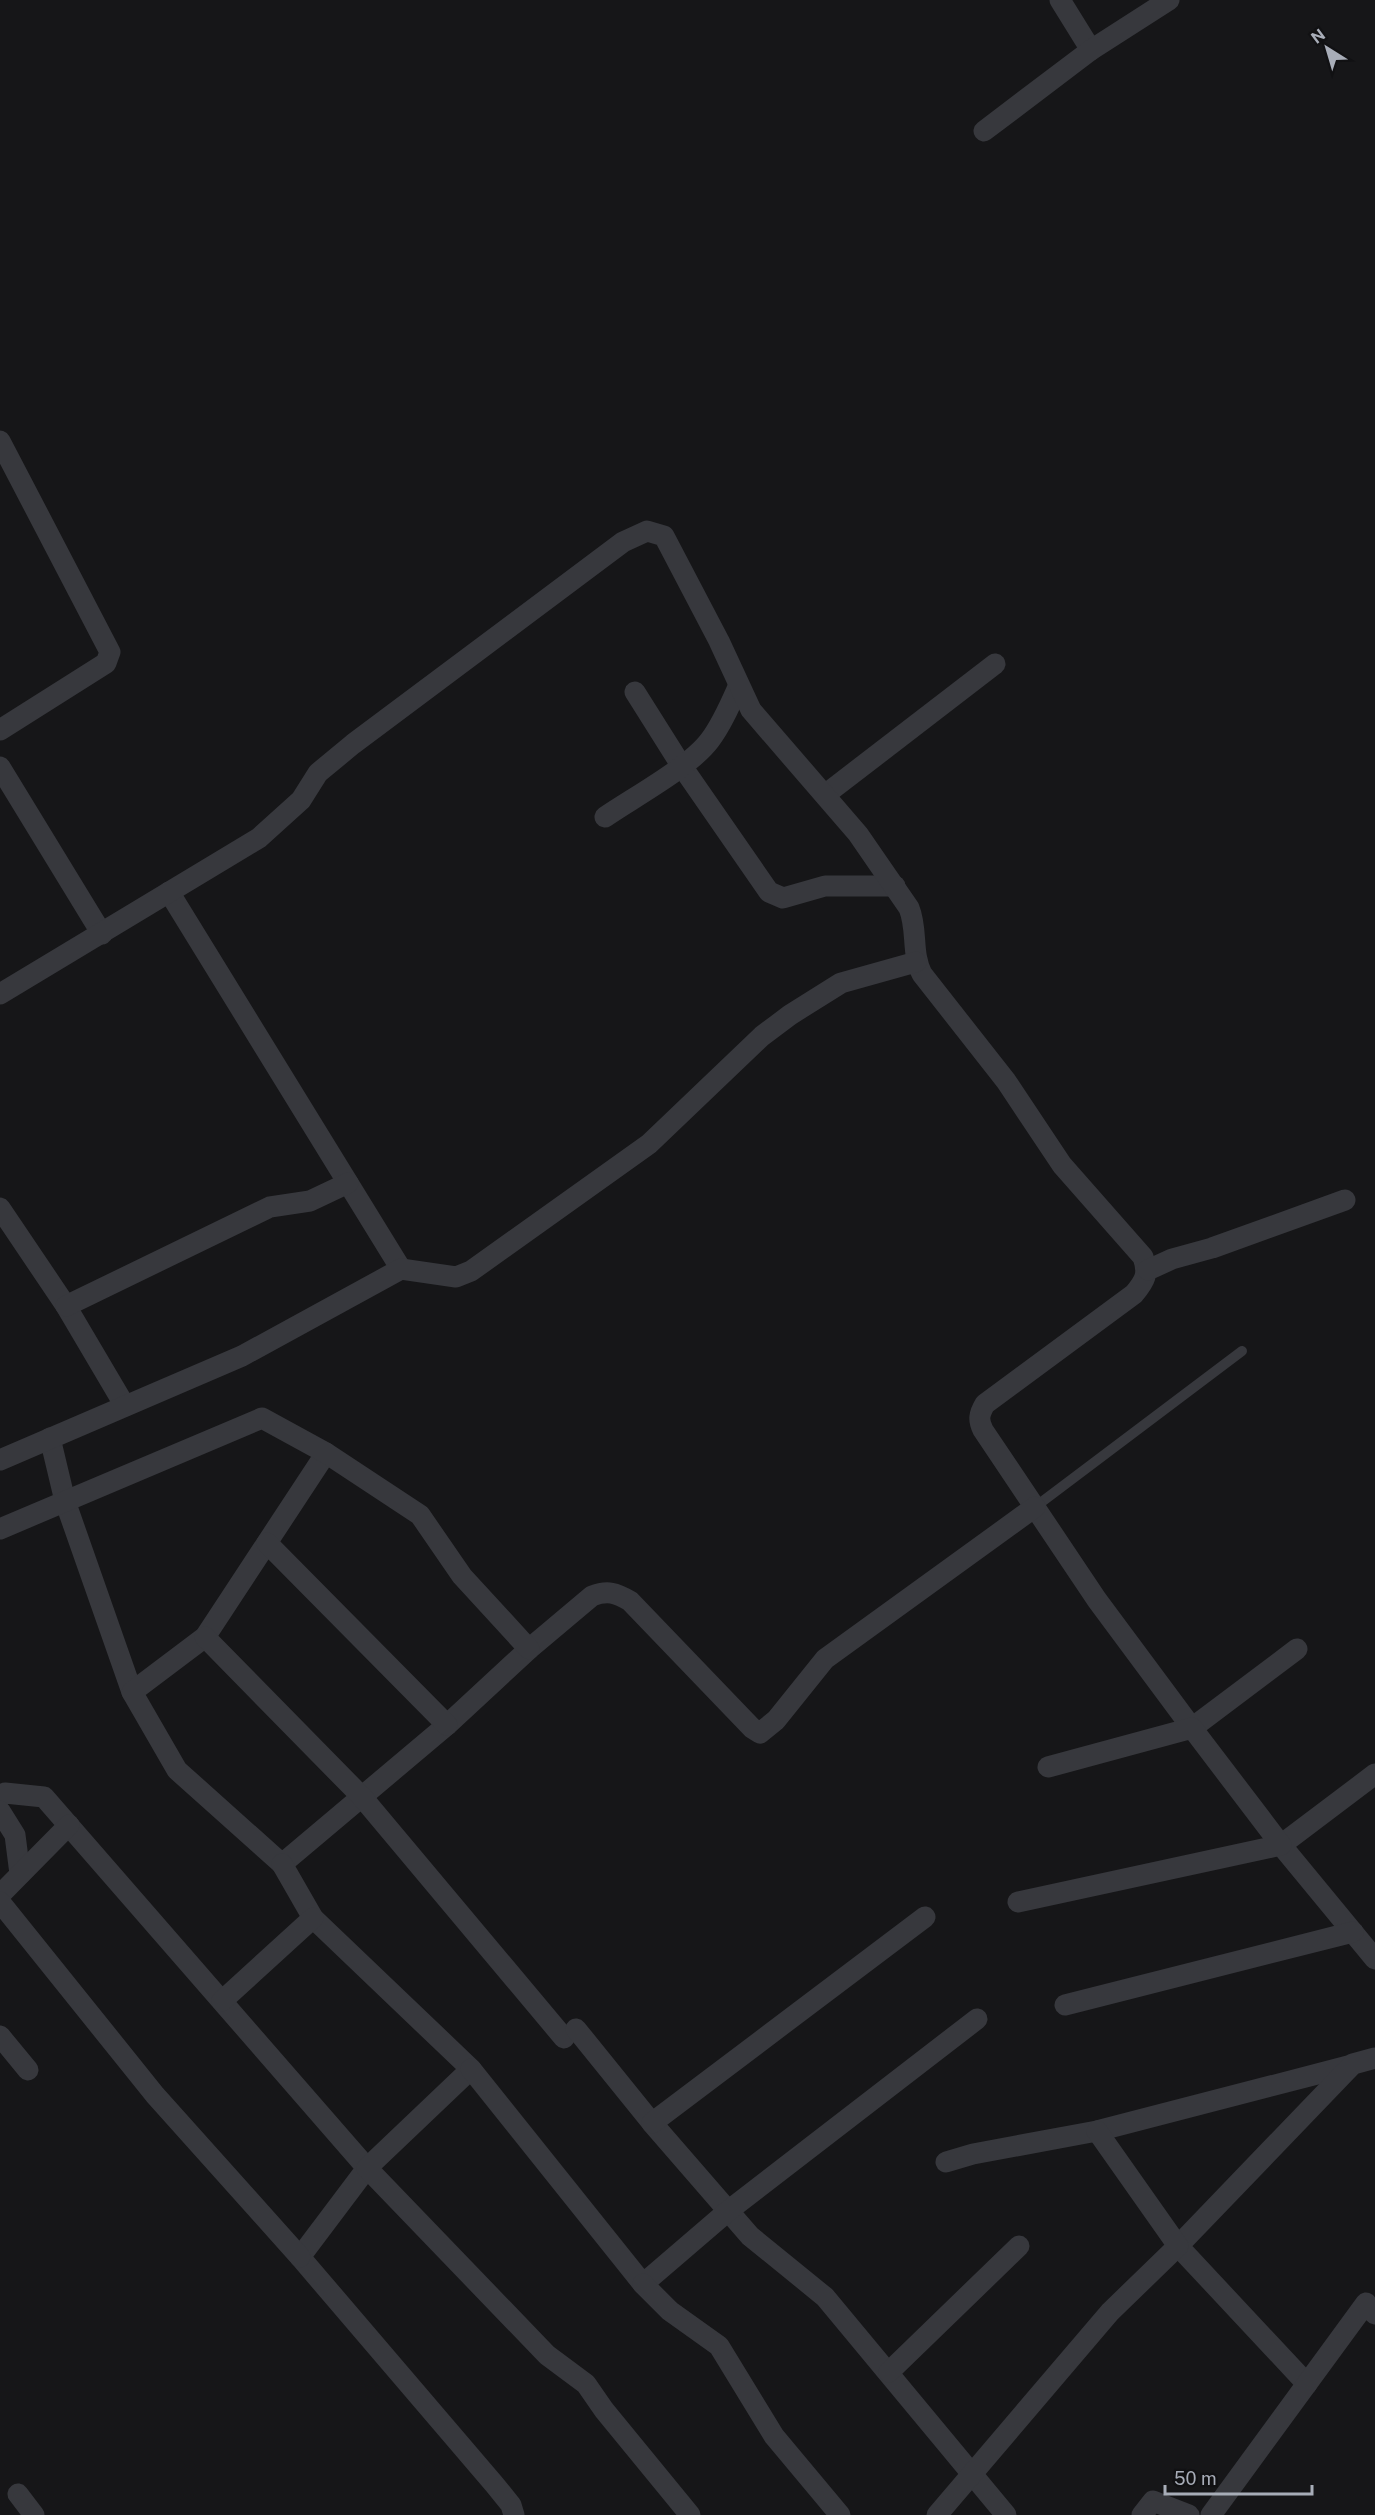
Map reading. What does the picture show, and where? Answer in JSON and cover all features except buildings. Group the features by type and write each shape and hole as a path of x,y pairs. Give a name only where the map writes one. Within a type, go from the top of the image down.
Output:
{"street":[{"path":"1060,0 1091,50"},
{"path":"984,130 1091,50 1169,0"},
{"path":"0,441 110,652 106,663 0,730"},
{"path":"0,994 260,838 301,800 318,773 353,744 623,542 647,531 664,536 719,641 738,687 751,710 858,834 895,886 914,919 916,962 931,986 1006,1081 1053,1153 1135,1245 1148,1270 1145,1281 1134,1294 985,1404 980,1412 979,1422 1102,1607 1281,1845 1375,1959"},
{"path":"826,795 995,664"},
{"path":"605,817 681,765 708,742 723,720 738,687"},
{"path":"635,692 681,765 769,892 783,898 825,886 895,886"},
{"path":"0,767 102,934"},
{"path":"169,892 401,1269"},
{"path":"0,1460 242,1356 401,1269 456,1277 471,1271 649,1144 762,1036 790,1015 841,983 916,962"},
{"path":"66,1306 270,1207 310,1201 348,1183"},
{"path":"1148,1270 1172,1259 1212,1248 1345,1200"},
{"path":"1,1213 66,1306 125,1406"},
{"path":"0,1528 262,1418 326,1453 420,1515 462,1576 529,1649"},
{"path":"50,1438 65,1501 132,1692 177,1770 282,1864 313,1918 471,2069 656,2297 719,2346 774,2436 840,2515"},
{"path":"132,1692 205,1637 326,1453"},
{"path":"282,1864 447,1725 529,1649 592,1596 603,1592 617,1594 630,1601 752,1728 760,1732 776,1720 825,1659 1035,1507"},
{"path":"267,1543 447,1725"},
{"path":"205,1637 362,1797 739,2224 825,2297 1006,2515"},
{"path":"1048,1767 1192,1728 1297,1649"},
{"path":"1018,1902 1281,1845 1375,1774"},
{"path":"20,1874 15,1835 1,1796 44,1797 367,2168 547,2355 586,2384 604,2410 690,2515"},
{"path":"0,1895 69,1825"},
{"path":"0,1902 155,2095 300,2257 494,2484 512,2510"},
{"path":"652,2123 925,1917"},
{"path":"222,2001 313,1918"},
{"path":"1065,2005 1353,1932"},
{"path":"656,2297 977,2019"},
{"path":"0,2037 28,2070"},
{"path":"946,2162 973,2154 1097,2132 1375,2058"},
{"path":"937,2515 1110,2312 1178,2246 1353,2064"},
{"path":"300,2257 367,2168 471,2069"},
{"path":"1097,2132 1178,2246 1307,2384"},
{"path":"889,2372 1019,2246"},
{"path":"1211,2515 1307,2384 1372,2304"},
{"path":"18,2494 34,2515"},
{"path":"1142,2515 1153,2501 1189,2515"}],"lane":[{"path":"1035,1507 1242,1351"}]}
